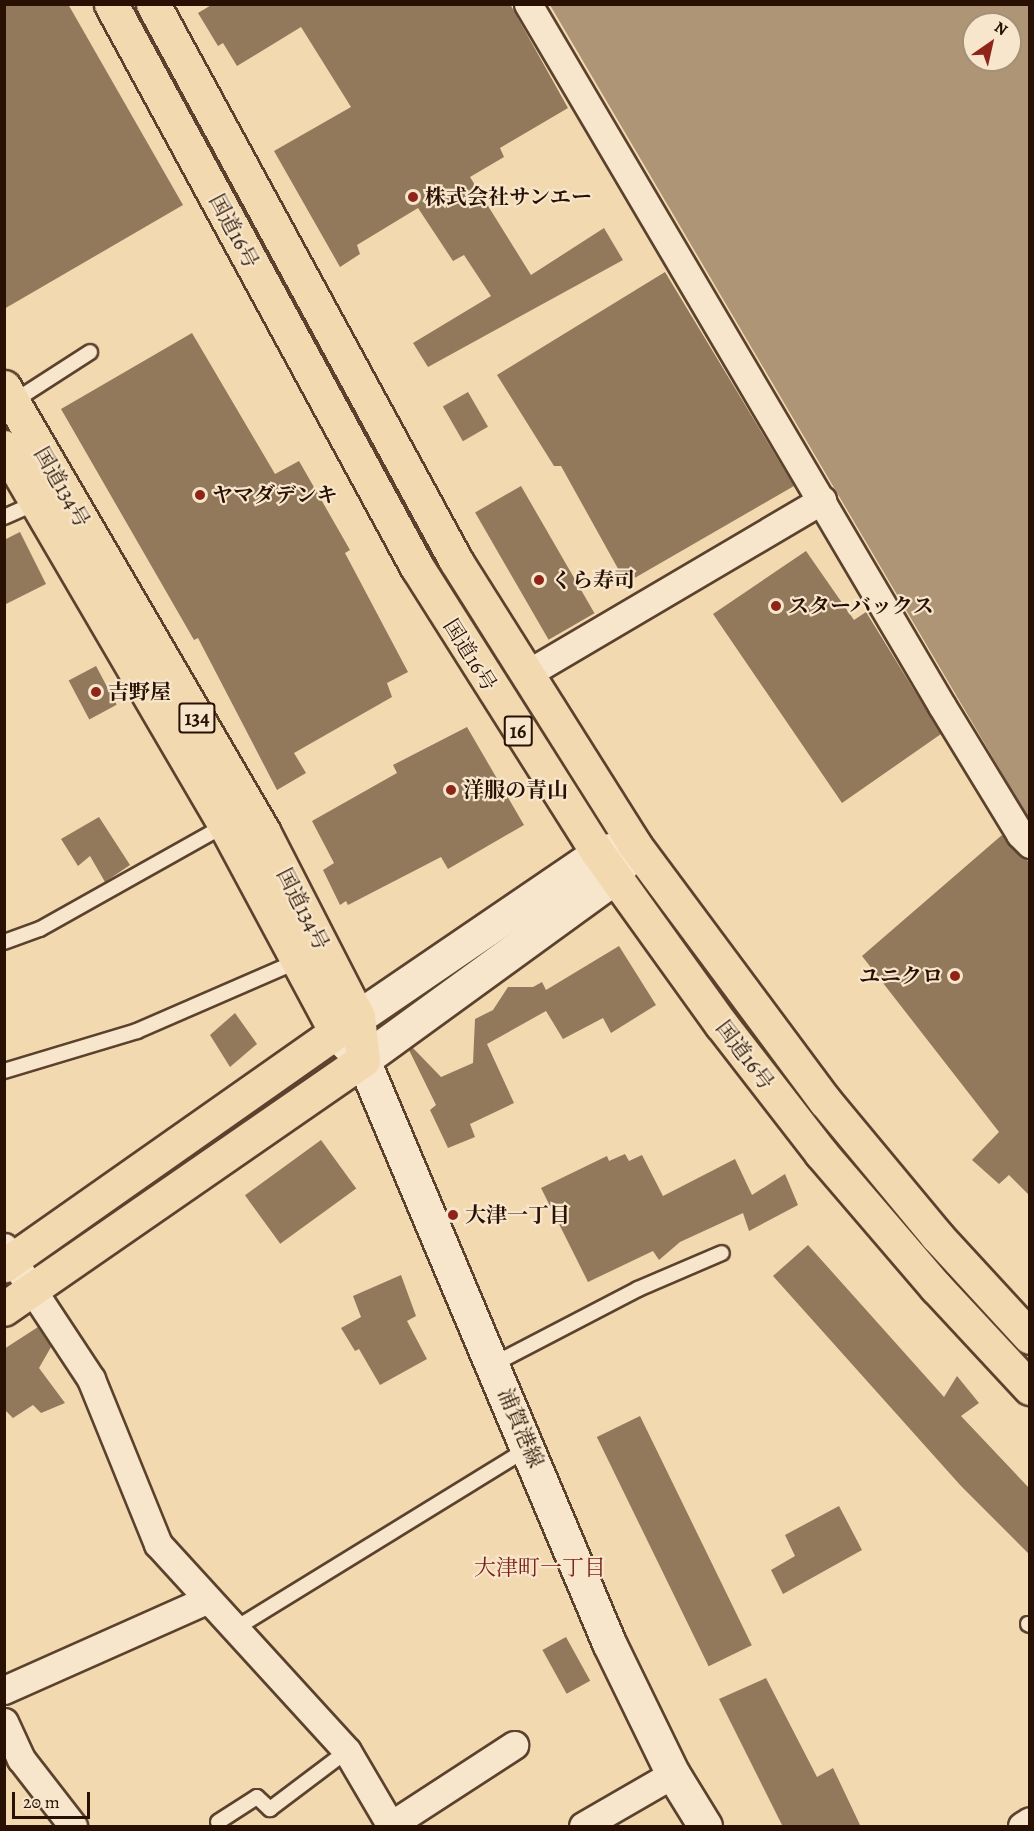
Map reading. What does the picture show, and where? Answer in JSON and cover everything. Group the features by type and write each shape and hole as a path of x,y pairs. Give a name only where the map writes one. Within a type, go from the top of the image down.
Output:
{"highway":[{"name":"国道16号","path":"111,4 417,567 606,865 721,1024 828,1160 1029,1388"},
{"name":"国道16号","path":"153,4 426,509 525,675 634,843 752,1008 831,1109 937,1236 1029,1337"},
{"name":"国道134号","path":"7,399 263,831 363,1060"},
{"name":"国道134号","path":"4,447 225,825 298,961 347,1025"},
{"path":"7,1257 347,1025"},
{"path":"4,1309 363,1060"}],"main road":[{"path":"363,1060 634,843"},
{"path":"347,1025 484,934 606,865"},
{"name":"浦賀港線","path":"363,1060 494,1364 609,1643 673,1774 705,1827"}],"street":[{"path":"528,4 1014,824 1029,844"},
{"path":"525,675 822,500"},
{"path":"7,1257 91,1379 158,1544 206,1600 236,1628 347,1751 391,1826 514,1745"},
{"path":"4,1690 206,1600"},
{"path":"4,1722 21,1759 73,1827"},
{"path":"583,1827 673,1774"},
{"path":"1022,1827 1029,1821"}],"lane":[{"path":"7,399 90,352"},
{"path":"4,517 37,502"},
{"path":"4,942 40,929 225,825"},
{"path":"4,1071 137,1030 298,961"},
{"path":"494,1364 638,1289 722,1253"},
{"path":"236,1628 529,1448"},
{"path":"218,1822 256,1797 270,1809 347,1751"}],"shaded area":[{"path":"550,5 1029,5 1029,819"}],"building":[{"path":"4,4 68,4 183,205 4,309"},
{"path":"213,4 510,4 568,108 500,148 504,157 470,177 531,275 604,228 623,260 428,367 413,343 491,296 464,255 453,261 418,208 357,245 360,254 340,267 274,151 351,107 301,27 237,66 223,43 218,46 198,13"},
{"path":"665,272 794,486 626,583 561,466 554,466 497,375"},
{"path":"192,333 275,474 299,461 350,550 345,553 408,672 387,683 392,697 294,753 306,773 277,790 198,638 194,640 61,409"},
{"path":"468,392 488,427 463,441 443,406"},
{"path":"521,486 594,613 549,640 475,512"},
{"path":"20,532 46,584 4,605 4,540"},
{"path":"806,551 854,620 866,612 941,734 842,803 713,614"},
{"path":"96,666 117,705 89,719 69,681"},
{"path":"467,727 524,825 448,869 441,857 348,905 346,901 340,905 323,870 334,863 312,821 397,773 393,765"},
{"path":"99,817 130,865 105,882 90,856 78,866 61,839"},
{"path":"1002,835 1029,862 1029,1195 1009,1175 999,1184 972,1160 999,1132 862,956"},
{"path":"619,946 656,1005 611,1033 603,1018 563,1039 546,1011 487,1044 514,1103 470,1124 475,1137 448,1148 430,1110 436,1105 409,1050 412,1047 441,1077 473,1063 475,1019 493,1010 508,987 533,987 542,982 546,990"},
{"path":"235,1013 257,1044 230,1067 210,1035"},
{"path":"321,1140 356,1189 280,1244 245,1195"},
{"path":"625,1154 629,1161 642,1155 663,1196 735,1159 752,1195 785,1174 798,1205 749,1231 743,1213 680,1242 659,1260 653,1251 588,1282 541,1188 607,1156 609,1161"},
{"path":"808,1245 944,1397 957,1376 979,1403 961,1416 1029,1488 1029,1554 961,1486 773,1276"},
{"path":"401,1275 416,1316 407,1321 427,1359 380,1385 359,1349 355,1351 341,1328 361,1317 353,1296"},
{"path":"38,1327 51,1347 39,1368 65,1403 41,1413 33,1405 13,1418 4,1409 4,1349"},
{"path":"640,1416 752,1645 709,1666 597,1437"},
{"path":"839,1506 862,1550 783,1594 771,1570 795,1556 785,1535"},
{"path":"566,1637 590,1681 567,1694 542,1650"},
{"path":"766,1678 817,1777 833,1768 861,1827 783,1827 719,1699"}],"place":[{"name":"株式会社サンエー","path":"413,197"},
{"name":"ヤマダデンキ","path":"200,495"},
{"name":"くら寿司","path":"539,580"},
{"name":"スターバックス","path":"776,606"},
{"name":"吉野屋","path":"96,692"},
{"name":"洋服の青山","path":"451,790"},
{"name":"ユニクロ","path":"955,976"},
{"name":"大津一丁目","path":"453,1215"}],"district":[{"name":"大津町一丁目","path":"540,1569"}]}
